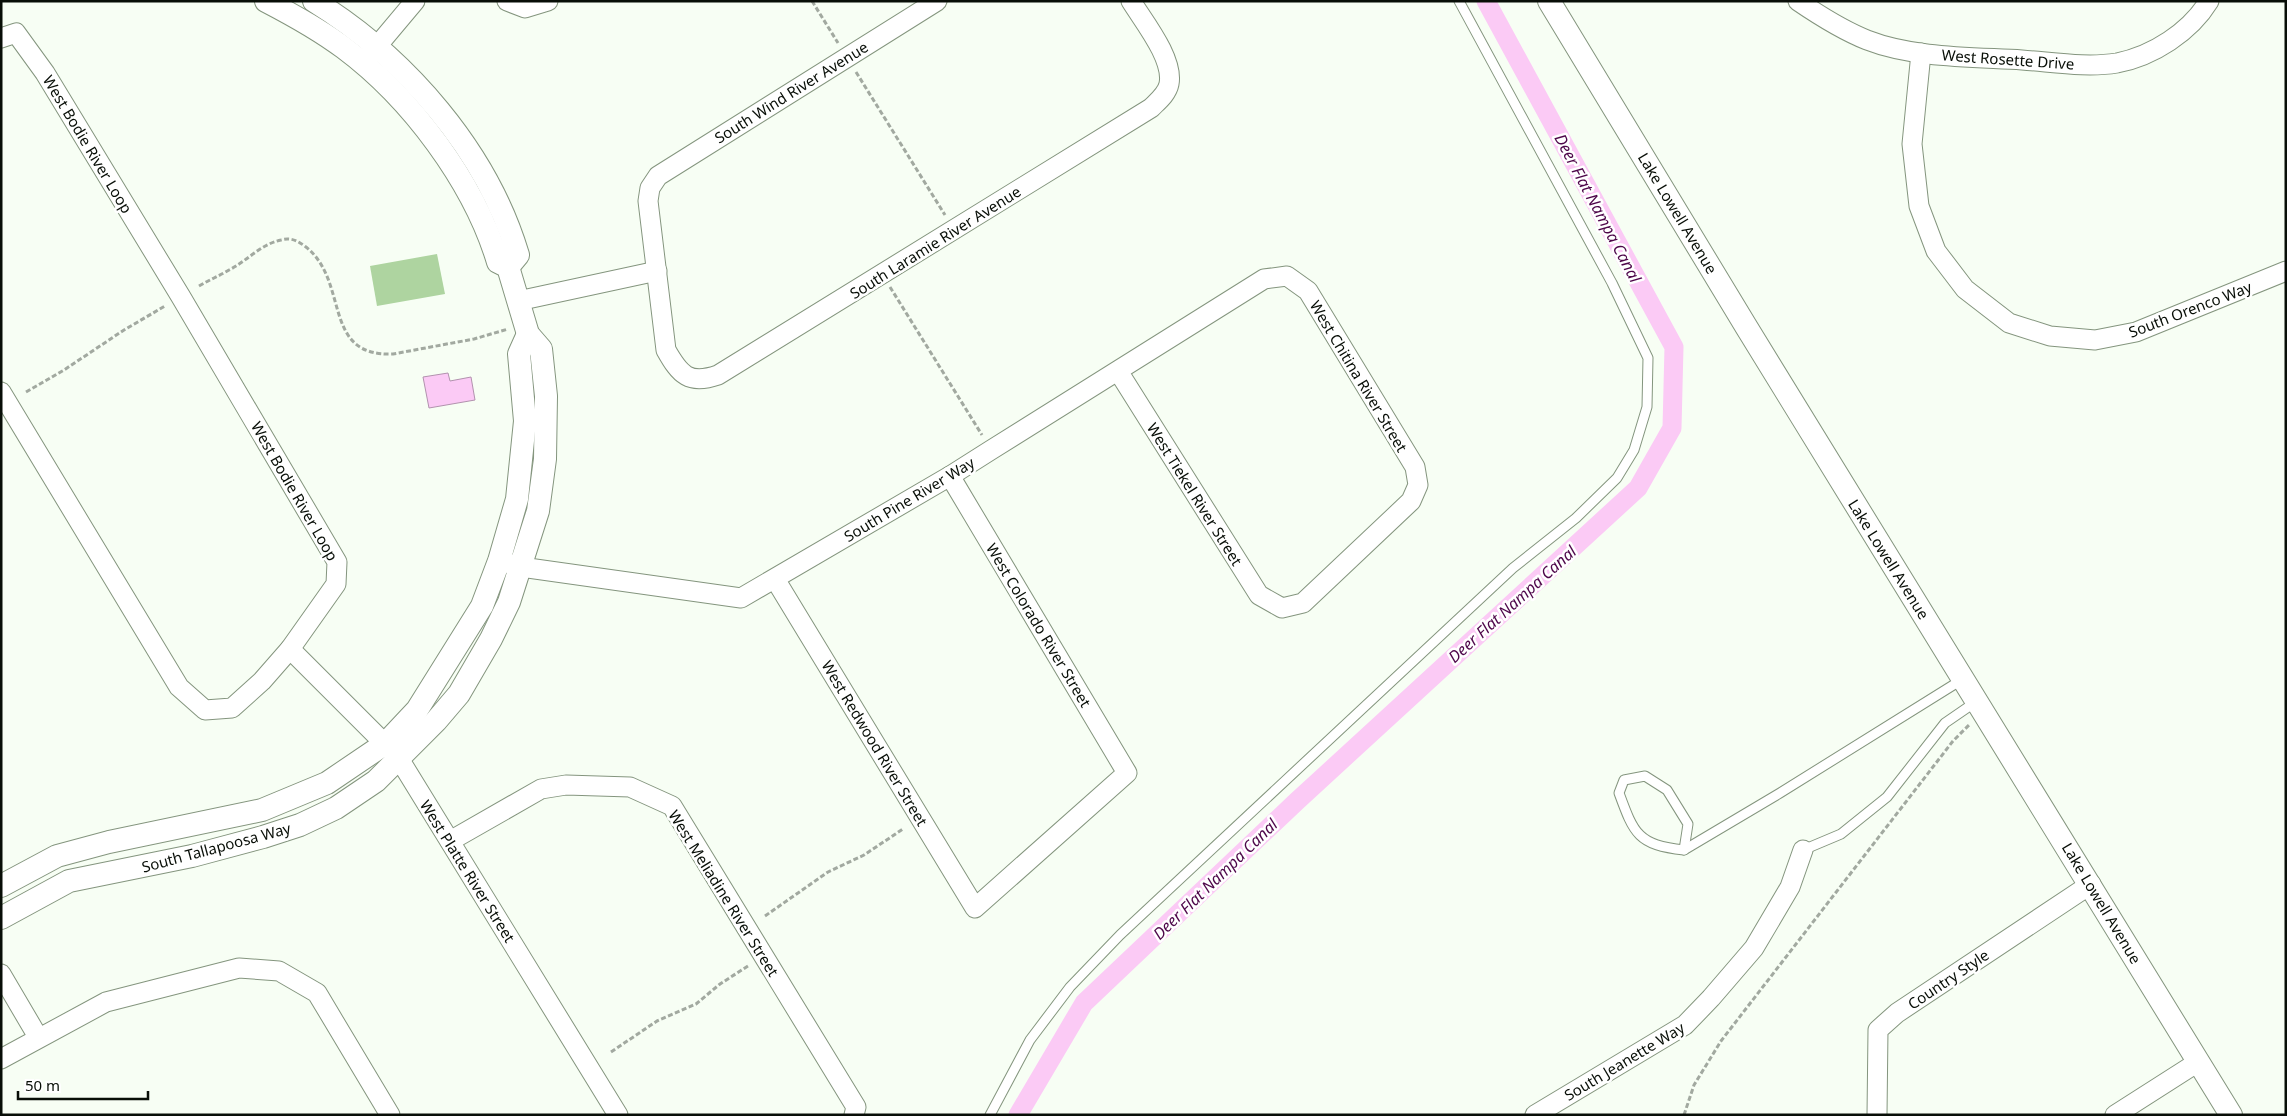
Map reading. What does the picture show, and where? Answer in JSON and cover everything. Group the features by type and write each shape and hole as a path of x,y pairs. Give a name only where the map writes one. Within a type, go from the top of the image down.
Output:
{"street":[{"name":"South Tallapoosa Way","path":"266,1 369,56"},
{"name":"South Tallapoosa Way","path":"1,886 57,856 109,842 262,810 327,783 392,750 436,721 459,694 491,639 509,602 538,511 545,459 546,396 541,350 527,330 508,267 498,262 477,211 456,172 423,127 383,82 354,28 314,1"},
{"path":"369,56 415,1"},
{"path":"507,1 524,8 548,1"},
{"name":"South Wind River Avenue","path":"657,271 648,201 650,188 658,176 937,1"},
{"name":"South Laramie River Avenue","path":"657,271 666,350 675,367 689,378 704,380 718,375 1151,108 1164,96 1169,84 1170,71 1165,56 1131,1"},
{"name":"Lake Lowell Avenue","path":"1549,1 2231,1115"},
{"name":"West Rosette Drive","path":"1798,1 1833,24 1869,41 1921,53 2082,64 2116,63 2145,54 2175,37 2200,16 2209,1"},
{"name":"West Bodie River Loop","path":"1,38 16,33 45,73 176,288 338,562 336,584 290,649 262,681 232,708 205,710 180,687 1,392"},
{"name":"South Orenco Way","path":"1921,53 1912,144 1919,206 1936,251 1965,289 2009,323 2050,336 2095,340 2136,332 2286,271"},
{"path":"518,301 657,271"},
{"name":"South Pine River Way","path":"499,561 521,567 741,598 950,476 1264,279 1287,276"},
{"name":"West Chitina River Street","path":"1282,608 1303,603 1411,501 1418,485 1415,467 1308,291 1287,276"},
{"name":"South Tallapoosa Way","path":"1,918 69,881 192,856 300,825 336,808 376,781 416,710 482,606 499,561 516,499 525,421 519,354 527,330"},
{"name":"West Tiekel River Street","path":"1118,371 1259,595 1282,608"},
{"name":"West Colorado River Street","path":"950,476 1127,773 975,908"},
{"name":"West Redwood River Street","path":"775,578 975,908"},
{"name":"West Platte River Street","path":"290,649 392,750 618,1115"},
{"name":"West Meliadine River Street","path":"450,841 541,789 566,785 630,787 672,806 855,1111"},
{"name":"South Jeanette Way","path":"1535,1115 1685,1025 1754,948 1790,888 1803,850"},
{"name":"Country Style","path":"1878,1115 1878,1030 1897,1013 2091,884"},
{"path":"1,1060 38,1037 106,1002 239,968 279,971 316,993 390,1115"},
{"path":"1,974 38,1037"},
{"path":"2115,1115 2198,1062"}],"lane":[{"path":"990,1115 1030,1040 1070,987 1128,928 1505,574 1576,518 1617,478 1634,450 1647,407 1648,358 1612,282 1459,1"},
{"path":"1684,850 1688,824 1667,790 1645,776 1624,780 1618,793 1631,825 1645,841 1663,848 1684,850 1963,679"},
{"path":"1803,850 1841,834 1877,808 1945,723 1980,705"}],"path":[{"path":"812,1 954,230"},
{"path":"199,286 230,270 254,252 280,240 290,238 300,242 322,263 328,275 348,338 366,352 380,355 393,354 527,330"},
{"path":"882,274 991,450"},
{"path":"26,392 165,306"},
{"path":"1684,1115 1694,1085 1721,1041 1980,705"},
{"path":"766,916 828,872 864,855 903,829"},
{"path":"611,1052 658,1021 696,1004 720,984 748,966"}],"green space":[{"path":"437,254 445,294 377,306 370,266"}],"shaded area":[{"path":"448,373 450,381 471,377 475,400 429,408 423,377"}],"waterway":[{"name":"Deer Flat Nampa Canal","path":"1018,1115 1084,1003 1297,801 1638,488 1672,428 1674,347 1486,1"}]}
